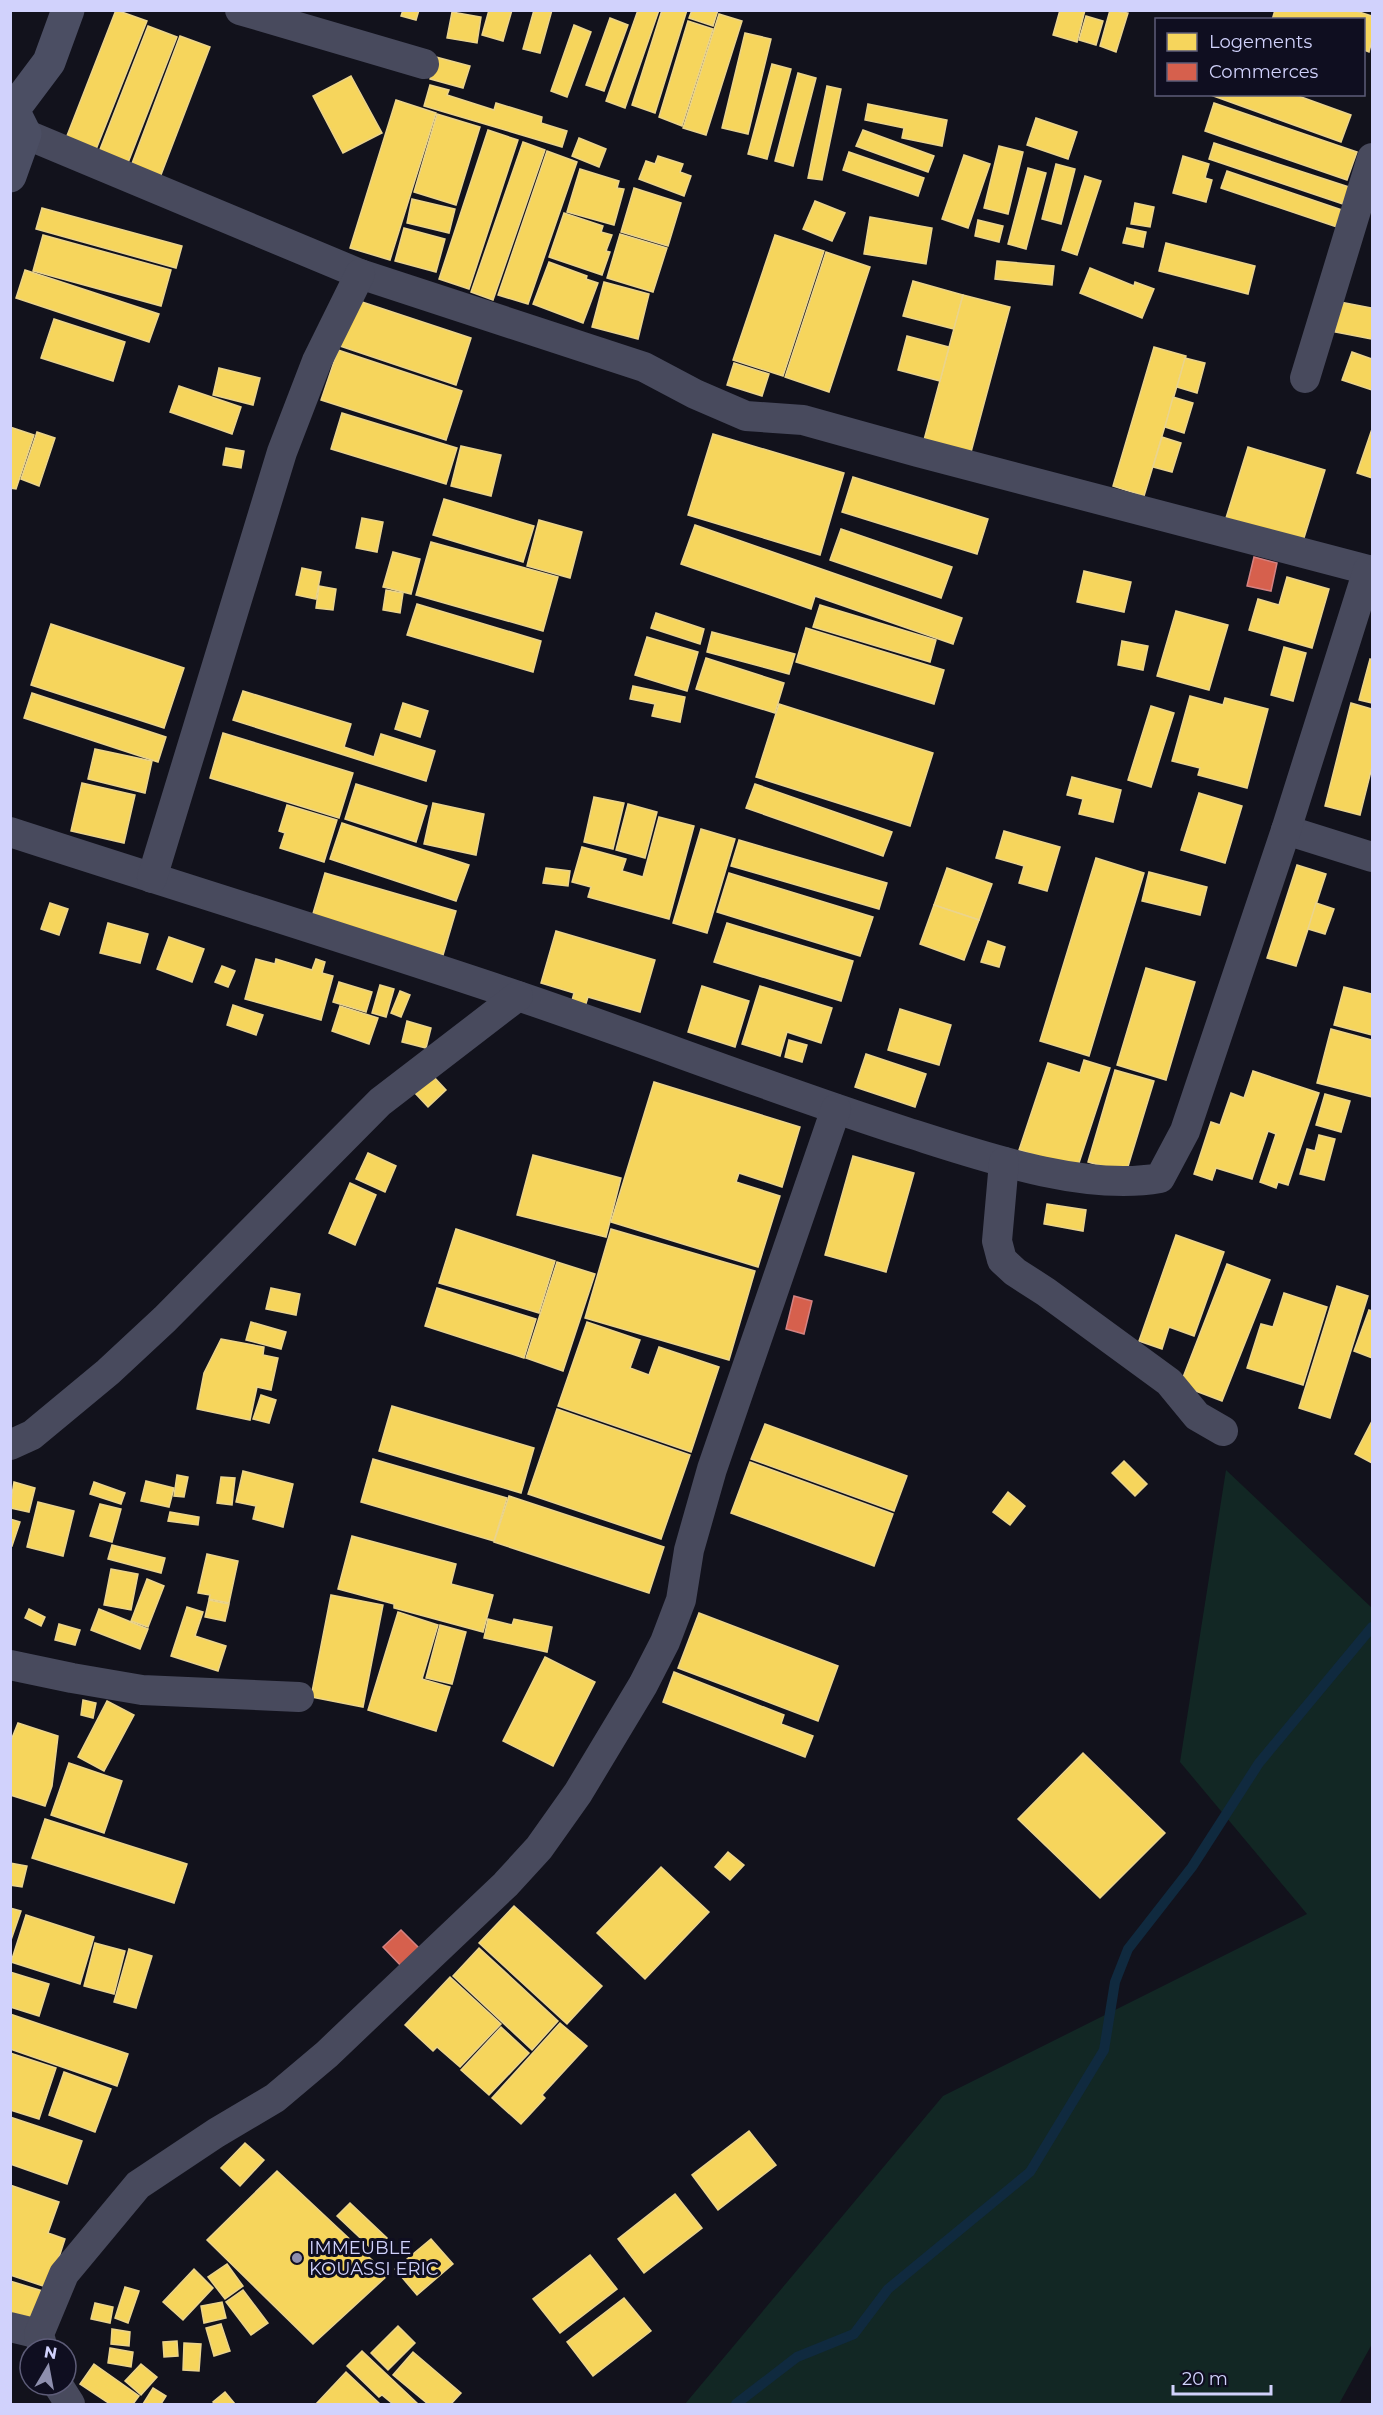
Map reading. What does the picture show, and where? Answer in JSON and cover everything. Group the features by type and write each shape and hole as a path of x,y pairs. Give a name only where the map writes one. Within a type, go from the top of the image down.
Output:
{"street":[{"path":"10,176 16,117 49,62 68,10"},
{"path":"240,10 424,64"},
{"path":"10,832 518,996 836,1109 1004,1162 1047,1172 1099,1179 1137,1182 1160,1178 1185,1131 1370,571 803,420 747,416 695,394 644,367 360,274 16,117"},
{"path":"1305,378 1372,158"},
{"path":"152,878 282,452 317,361 360,274"},
{"path":"1286,830 1372,857"},
{"path":"10,1445 32,1435 108,1372 165,1319 380,1101 518,996"},
{"path":"31,2337 64,2274 138,2185 216,2133 275,2098 326,2055 506,1884 539,1848 578,1793 643,1685 669,1632 681,1600 689,1550 712,1469 836,1109"},
{"path":"1004,1162 997,1241 1002,1260 1015,1272 1046,1292 1168,1382 1197,1416 1223,1431"},
{"path":"10,1665 142,1690 299,1697"}],"green space":[{"path":"1226,1470 1372,1608 1372,2344 1339,2404 685,2404 943,2096 1307,1914 1180,1762"}],"building: Logements":[{"path":"116,10 147,21 93,157 63,146"},
{"path":"403,10 419,10 416,20 401,16"},
{"path":"489,10 512,10 503,41 482,35"},
{"path":"534,10 552,10 540,53 523,49"},
{"path":"638,10 659,10 625,108 606,101"},
{"path":"662,10 687,10 655,113 632,105"},
{"path":"692,10 718,10 713,26 689,18"},
{"path":"1060,10 1085,10 1077,42 1053,35"},
{"path":"1110,10 1128,13 1116,52 1100,46"},
{"path":"1275,10 1353,10 1372,16 1372,40 1369,52 1365,50 1365,18 1273,18"},
{"path":"452,12 481,17 477,43 447,38"},
{"path":"719,14 742,21 706,135 683,128"},
{"path":"1086,16 1103,21 1096,45 1079,40"},
{"path":"610,18 628,25 604,91 586,85"},
{"path":"688,21 713,29 682,126 659,117"},
{"path":"574,25 591,32 567,97 551,91"},
{"path":"148,26 177,37 124,173 95,162"},
{"path":"745,33 771,39 748,134 722,128"},
{"path":"180,36 210,47 154,193 125,182"},
{"path":"436,57 470,66 463,88 430,79"},
{"path":"772,64 791,69 767,159 748,154"},
{"path":"798,73 816,78 793,166 775,161"},
{"path":"351,76 382,133 343,153 313,96"},
{"path":"430,85 449,90 447,95 494,110 496,103 542,117 541,123 567,131 562,147 424,106"},
{"path":"827,86 841,89 822,180 808,178"},
{"path":"1214,96 1299,96 1351,115 1341,142"},
{"path":"396,100 436,113 390,260 350,248"},
{"path":"1214,103 1357,152 1347,180 1205,131"},
{"path":"868,104 947,120 942,146 902,138 904,128 865,120"},
{"path":"437,114 480,127 456,205 414,192"},
{"path":"1036,118 1077,132 1068,159 1027,145"},
{"path":"488,130 518,140 469,289 439,279"},
{"path":"863,130 934,156 928,172 856,146"},
{"path":"579,138 606,149 599,167 572,156"},
{"path":"523,142 545,150 493,300 471,292"},
{"path":"1214,143 1349,187 1343,204 1209,159"},
{"path":"999,146 1023,152 1008,214 984,208"},
{"path":"547,151 577,162 528,304 498,295"},
{"path":"849,152 924,178 918,196 843,170"},
{"path":"964,155 990,164 968,228 942,219"},
{"path":"658,156 683,164 680,172 691,176 684,196 639,179 646,161 655,164"},
{"path":"1183,156 1209,164 1205,178 1212,180 1206,202 1173,193"},
{"path":"1056,164 1075,169 1061,224 1042,219"},
{"path":"1028,168 1046,173 1026,249 1008,244"},
{"path":"580,169 619,181 617,188 624,189 614,225 567,212"},
{"path":"1227,171 1345,211 1340,228 1221,188"},
{"path":"1085,176 1101,181 1077,255 1062,250"},
{"path":"634,188 681,203 668,246 621,232"},
{"path":"412,199 455,209 449,233 407,223"},
{"path":"815,201 845,213 832,241 803,229"},
{"path":"1135,203 1154,207 1150,227 1131,224"},
{"path":"42,208 182,246 176,268 36,229"},
{"path":"564,213 603,226 601,232 612,235 606,251 610,252 602,275 549,257"},
{"path":"870,217 932,228 926,264 864,254"},
{"path":"978,220 1003,226 999,242 975,236"},
{"path":"404,228 445,239 436,272 395,261"},
{"path":"1127,228 1146,232 1143,247 1123,243"},
{"path":"620,234 667,248 653,292 607,278"},
{"path":"43,235 171,270 161,306 33,271"},
{"path":"775,235 824,251 783,376 733,360"},
{"path":"1166,243 1255,266 1248,294 1159,271"},
{"path":"826,252 870,267 829,392 785,377"},
{"path":"997,261 1054,266 1052,285 995,279"},
{"path":"549,262 587,276 586,279 598,283 583,323 533,304"},
{"path":"1090,268 1134,286 1135,282 1154,289 1142,318 1080,293"},
{"path":"25,270 159,314 149,342 16,298"},
{"path":"913,281 963,295 954,329 903,316"},
{"path":"604,282 649,294 638,339 592,327"},
{"path":"963,295 1010,307 971,452 924,440"},
{"path":"353,299 471,338 456,385 337,345"},
{"path":"1340,302 1372,308 1372,339 1335,332"},
{"path":"54,319 125,342 113,381 41,358"},
{"path":"907,336 949,347 940,381 898,370"},
{"path":"1154,347 1186,356 1144,496 1113,486"},
{"path":"338,350 462,391 446,440 321,400"},
{"path":"1352,352 1372,359 1372,390 1342,380"},
{"path":"1185,358 1205,363 1197,393 1177,387"},
{"path":"734,363 769,374 762,396 727,385"},
{"path":"219,368 260,378 253,405 213,395"},
{"path":"179,386 241,407 232,434 170,412"},
{"path":"1173,397 1193,403 1184,433 1165,427"},
{"path":"342,413 457,448 446,484 331,449"},
{"path":"10,427 34,435 16,489 10,488"},
{"path":"1372,429 1372,478 1357,473"},
{"path":"37,432 55,438 39,486 21,479"},
{"path":"713,434 844,473 820,555 688,515"},
{"path":"1162,437 1181,443 1172,472 1153,467"},
{"path":"461,446 501,455 491,496 451,486"},
{"path":"1248,447 1325,470 1303,541 1226,518"},
{"path":"226,448 244,451 241,468 223,465"},
{"path":"853,477 988,519 977,554 842,512"},
{"path":"444,499 534,526 523,562 433,535"},
{"path":"362,518 383,522 377,552 356,548"},
{"path":"539,520 582,532 570,578 527,566"},
{"path":"695,525 962,618 953,644 815,596 811,609 681,564"},
{"path":"841,529 952,567 941,598 830,560"},
{"path":"431,542 558,577 543,631 416,595"},
{"path":"393,552 420,559 411,594 383,587"},
{"path":"302,568 321,572 316,599 296,595"},
{"path":"1084,571 1131,582 1124,612 1077,602"},
{"path":"1287,577 1329,589 1312,648 1249,630 1258,599 1279,605"},
{"path":"319,586 336,589 333,610 316,608"},
{"path":"386,590 403,593 400,613 383,610"},
{"path":"417,604 541,641 533,672 407,635"},
{"path":"820,605 936,640 930,662 813,627"},
{"path":"1176,611 1228,625 1209,690 1157,676"},
{"path":"656,613 704,629 700,644 651,628"},
{"path":"51,624 184,668 164,728 31,685"},
{"path":"806,628 944,670 934,704 796,662"},
{"path":"712,632 795,654 789,674 707,652"},
{"path":"647,637 698,652 687,691 635,675"},
{"path":"1122,641 1148,646 1143,670 1118,665"},
{"path":"1284,647 1306,653 1293,701 1271,695"},
{"path":"706,658 784,683 775,713 696,689"},
{"path":"1370,659 1372,660 1372,703 1359,700"},
{"path":"633,686 685,697 680,722 652,716 655,704 630,699"},
{"path":"243,691 351,724 344,747 374,757 381,734 435,751 426,781 233,720"},
{"path":"32,693 166,737 158,762 24,718"},
{"path":"1190,696 1223,705 1225,698 1268,709 1247,788 1198,775 1200,768 1172,761"},
{"path":"403,703 428,711 420,737 395,729"},
{"path":"1351,703 1372,709 1372,767 1360,815 1325,806"},
{"path":"779,704 933,753 910,826 756,777"},
{"path":"1151,706 1174,713 1151,787 1128,780"},
{"path":"223,733 353,773 339,818 210,778"},
{"path":"95,749 152,761 145,793 88,779"},
{"path":"1072,777 1121,790 1113,822 1079,814 1083,799 1067,795"},
{"path":"82,783 135,795 124,843 71,831"},
{"path":"356,784 427,806 416,842 345,819"},
{"path":"755,784 892,832 883,856 746,808"},
{"path":"1199,793 1242,806 1225,863 1181,850"},
{"path":"594,797 624,803 613,849 584,842"},
{"path":"433,803 484,814 476,855 424,844"},
{"path":"628,804 657,812 645,858 616,850"},
{"path":"287,805 337,820 324,862 280,848 285,833 279,831"},
{"path":"659,817 694,826 669,919 588,897 591,887 572,882 582,847 626,859 622,871 643,877"},
{"path":"342,823 469,865 456,901 330,859"},
{"path":"701,829 735,839 707,933 673,923"},
{"path":"1004,831 1060,847 1047,891 1019,883 1024,866 996,858"},
{"path":"739,840 887,883 879,909 731,866"},
{"path":"1096,858 1144,873 1089,1056 1040,1041"},
{"path":"1297,865 1326,874 1296,966 1267,958"},
{"path":"546,868 570,871 568,886 543,883"},
{"path":"947,868 992,884 979,920 934,905"},
{"path":"1149,872 1207,887 1200,915 1142,901"},
{"path":"325,873 456,911 443,955 312,917"},
{"path":"729,873 873,917 860,956 717,912"},
{"path":"50,903 68,909 59,935 41,929"},
{"path":"1316,903 1334,909 1325,934 1308,929"},
{"path":"934,905 979,920 964,960 920,944"},
{"path":"108,923 148,934 140,963 100,953"},
{"path":"727,923 853,961 841,1001 714,962"},
{"path":"556,931 655,960 640,1012 588,997 583,1013 570,1008 574,993 541,983"},
{"path":"169,937 204,949 192,982 157,969"},
{"path":"988,941 1005,947 999,967 981,962"},
{"path":"256,959 275,964 276,959 312,970 316,959 325,962 322,973 333,976 321,1020 245,999"},
{"path":"222,966 235,971 228,987 215,982"},
{"path":"1146,968 1195,982 1166,1080 1117,1065"},
{"path":"339,982 372,992 366,1012 333,1002"},
{"path":"380,985 394,989 386,1017 372,1013"},
{"path":"702,986 749,1001 735,1047 688,1032"},
{"path":"760,986 832,1008 821,1043 787,1032 780,1056 742,1044"},
{"path":"1344,987 1372,994 1372,1035 1334,1025"},
{"path":"400,991 410,995 401,1017 391,1013"},
{"path":"233,1005 263,1015 256,1035 227,1025"},
{"path":"340,1006 378,1018 369,1044 332,1031"},
{"path":"900,1009 951,1025 939,1065 888,1050"},
{"path":"407,1021 431,1028 426,1048 402,1042"},
{"path":"1331,1029 1372,1040 1372,1097 1317,1083"},
{"path":"789,1040 807,1045 802,1062 785,1057"},
{"path":"866,1054 926,1074 915,1107 855,1087"},
{"path":"1084,1060 1110,1068 1077,1169 1019,1150 1048,1063 1080,1073"},
{"path":"1115,1070 1154,1081 1126,1173 1088,1162"},
{"path":"1253,1071 1319,1093 1288,1185 1278,1182 1276,1188 1260,1182 1276,1134 1268,1131 1252,1179 1216,1168 1212,1180 1194,1174 1211,1122 1220,1125 1231,1093 1244,1098"},
{"path":"433,1076 446,1090 428,1107 415,1093"},
{"path":"654,1082 800,1127 782,1187 739,1173 736,1182 780,1196 758,1267 611,1222"},
{"path":"1325,1094 1350,1101 1341,1132 1316,1125"},
{"path":"1319,1135 1335,1139 1324,1180 1300,1174 1307,1149 1315,1151"},
{"path":"368,1153 396,1166 385,1192 356,1179"},
{"path":"533,1155 621,1178 606,1237 517,1215"},
{"path":"853,1156 914,1173 886,1272 825,1255"},
{"path":"350,1183 376,1195 355,1245 329,1233"},
{"path":"1047,1204 1086,1210 1083,1231 1044,1224"},
{"path":"456,1229 555,1261 539,1313 439,1283"},
{"path":"611,1229 755,1271 729,1360 585,1318"},
{"path":"1176,1235 1224,1252 1194,1336 1169,1327 1162,1349 1139,1341"},
{"path":"557,1262 595,1274 563,1371 526,1358"},
{"path":"1227,1264 1270,1280 1222,1401 1180,1385"},
{"path":"1337,1286 1368,1296 1330,1418 1299,1408"},
{"path":"271,1288 300,1294 296,1315 266,1309"},
{"path":"437,1288 536,1319 524,1358 425,1326"},
{"path":"1284,1293 1327,1307 1303,1385 1247,1368 1261,1324 1273,1327"},
{"path":"1369,1310 1372,1311 1372,1358 1354,1351"},
{"path":"251,1322 286,1332 281,1349 246,1340"},
{"path":"587,1322 640,1340 630,1368 649,1375 659,1347 719,1367 691,1452 558,1406"},
{"path":"221,1339 264,1347 263,1355 278,1358 271,1390 257,1387 250,1420 197,1409 204,1373"},
{"path":"261,1395 276,1400 269,1423 253,1419"},
{"path":"392,1406 534,1448 521,1493 379,1451"},
{"path":"557,1409 690,1455 661,1539 528,1494"},
{"path":"1372,1421 1372,1463 1355,1454"},
{"path":"765,1424 907,1476 894,1511 751,1459"},
{"path":"373,1459 507,1498 494,1541 361,1502"},
{"path":"1124,1461 1147,1484 1135,1496 1112,1473"},
{"path":"750,1462 893,1514 874,1566 731,1513"},
{"path":"243,1471 293,1484 283,1527 253,1519 256,1506 236,1502"},
{"path":"177,1475 188,1477 184,1497 174,1496"},
{"path":"221,1477 235,1478 232,1505 217,1503"},
{"path":"146,1481 174,1488 169,1507 141,1501"},
{"path":"14,1482 35,1488 29,1512 10,1508"},
{"path":"94,1482 125,1493 121,1504 90,1494"},
{"path":"1008,1492 1025,1506 1010,1525 993,1512"},
{"path":"509,1496 664,1547 649,1593 494,1542"},
{"path":"38,1502 74,1511 63,1556 27,1547"},
{"path":"100,1504 121,1509 112,1542 90,1536"},
{"path":"170,1512 199,1517 198,1525 168,1521"},
{"path":"10,1519 20,1522 12,1546 10,1545"},
{"path":"352,1536 456,1564 451,1584 493,1595 483,1632 394,1608 394,1604 338,1589"},
{"path":"112,1545 165,1558 161,1573 108,1559"},
{"path":"207,1554 238,1561 229,1603 209,1599 210,1595 198,1593"},
{"path":"111,1569 138,1574 131,1610 104,1605"},
{"path":"147,1579 164,1586 148,1627 131,1621"},
{"path":"331,1595 383,1605 363,1707 311,1697"},
{"path":"209,1600 229,1604 225,1621 205,1617"},
{"path":"187,1607 203,1612 195,1636 226,1646 218,1671 171,1656"},
{"path":"29,1609 45,1617 41,1626 25,1618"},
{"path":"99,1609 148,1629 140,1649 91,1630"},
{"path":"398,1612 438,1625 422,1679 450,1687 436,1731 368,1710"},
{"path":"699,1613 838,1666 818,1721 678,1668"},
{"path":"488,1619 512,1625 514,1619 552,1627 547,1652 484,1638"},
{"path":"59,1624 80,1630 75,1645 55,1640"},
{"path":"440,1625 466,1632 452,1684 426,1678"},
{"path":"545,1657 595,1682 553,1766 503,1741"},
{"path":"674,1672 784,1715 781,1724 813,1736 805,1757 663,1702"},
{"path":"83,1700 96,1703 93,1718 81,1715"},
{"path":"107,1701 134,1715 104,1771 78,1757"},
{"path":"18,1723 58,1736 52,1786 45,1806 10,1795 10,1743"},
{"path":"1083,1753 1165,1833 1100,1898 1018,1819"},
{"path":"69,1763 122,1781 104,1833 51,1815"},
{"path":"45,1819 187,1864 174,1903 32,1858"},
{"path":"728,1852 744,1865 730,1880 715,1867"},
{"path":"10,1863 27,1866 22,1887 10,1885"},
{"path":"661,1867 709,1912 645,1979 597,1933"},
{"path":"514,1906 602,1986 567,2024 479,1943"},
{"path":"10,1908 21,1911 10,1943"},
{"path":"26,1915 94,1937 80,1984 11,1962"},
{"path":"95,1943 125,1951 114,1994 84,1986"},
{"path":"479,1948 558,2021 532,2050 453,1976"},
{"path":"129,1949 152,1956 136,2008 114,2002"},
{"path":"10,1972 49,1984 39,2016 10,2007"},
{"path":"450,1977 501,2024 460,2067 437,2047 433,2051 405,2025"},
{"path":"10,2014 128,2054 117,2086 10,2049"},
{"path":"560,2023 587,2046 542,2095 545,2098 521,2124 492,2098"},
{"path":"501,2027 529,2053 489,2095 461,2070"},
{"path":"10,2053 56,2068 39,2119 10,2110"},
{"path":"64,2072 111,2089 95,2132 49,2115"},
{"path":"10,2117 82,2141 67,2184 10,2164"},
{"path":"749,2131 776,2165 718,2210 692,2175"},
{"path":"245,2143 264,2160 240,2186 221,2168"},
{"name":"IMMEUBLE KOUASSI ERIC","path":"277,2171 388,2275 313,2344 207,2240"},
{"path":"10,2185 59,2202 48,2233 65,2239 49,2288 10,2275"},
{"path":"675,2194 702,2228 644,2273 618,2239"},
{"path":"350,2203 387,2238 374,2251 337,2216"},
{"path":"431,2239 453,2264 417,2295 395,2269"},
{"path":"590,2255 617,2289 560,2333 533,2299"},
{"path":"227,2264 243,2286 225,2299 208,2277"},
{"path":"194,2269 213,2288 183,2320 163,2302"},
{"path":"10,2281 46,2292 35,2325 10,2317"},
{"path":"125,2287 139,2291 128,2323 115,2318"},
{"path":"243,2290 268,2323 251,2335 226,2302"},
{"path":"624,2298 651,2331 593,2376 567,2342"},
{"path":"222,2302 226,2318 204,2323 201,2306"},
{"path":"95,2303 113,2307 110,2323 91,2319"},
{"path":"221,2324 230,2351 214,2356 206,2328"},
{"path":"398,2326 415,2343 388,2370 371,2353"},
{"path":"112,2329 130,2332 129,2346 111,2344"},
{"path":"177,2341 178,2356 164,2357 163,2342"},
{"path":"184,2343 201,2344 199,2371 183,2370"},
{"path":"110,2348 133,2352 131,2367 108,2363"},
{"path":"362,2351 418,2404 393,2404 382,2395 379,2397 347,2366"},
{"path":"413,2352 461,2393 451,2404 428,2404 393,2375"},
{"path":"94,2364 139,2396 133,2404 110,2404 80,2384"},
{"path":"141,2364 157,2377 141,2395 125,2381"},
{"path":"346,2372 380,2404 316,2404"},
{"path":"153,2388 166,2396 161,2404 143,2404"},
{"path":"225,2392 235,2404 213,2402"}],"building: Commerces":[{"path":"1254,557 1277,563 1271,591 1247,586"},
{"path":"794,1296 812,1301 804,1334 786,1329"},
{"path":"401,1930 423,1952 404,1969 383,1947"}],"waterway":[{"path":"736,2404 797,2357 854,2334 888,2289 1030,2172 1104,2050 1115,1982 1128,1949 1192,1867 1259,1763 1372,1627"}],"place":[{"name":"IMMEUBLE KOUASSI ERIC","path":"297,2258"}]}
